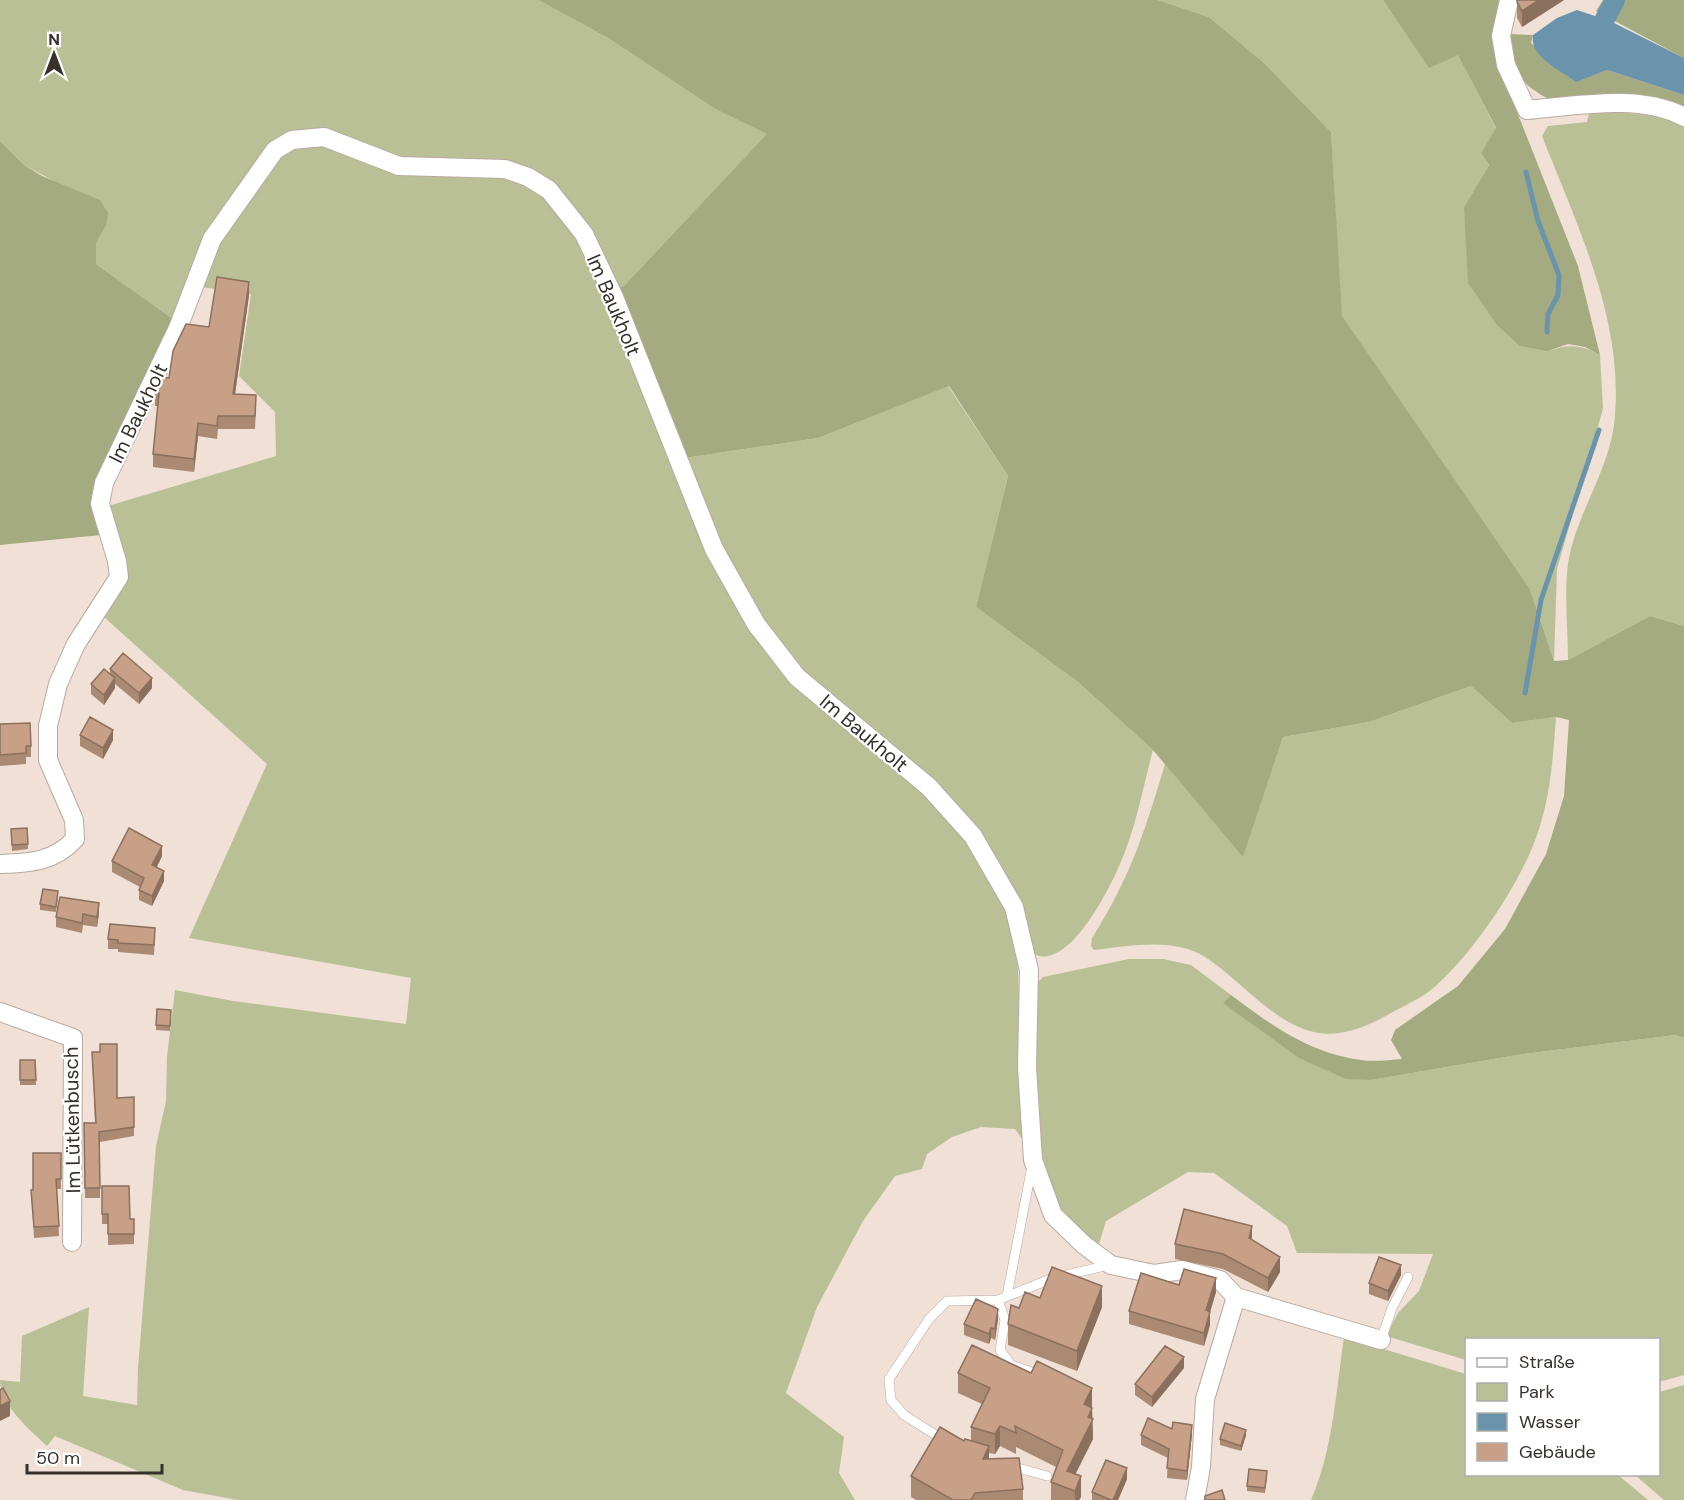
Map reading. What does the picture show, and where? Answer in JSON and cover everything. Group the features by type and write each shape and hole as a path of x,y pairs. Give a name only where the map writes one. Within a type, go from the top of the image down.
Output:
{"street":[{"path":"1509,0 1501,36 1506,65 1527,110 1625,103 1675,112 1684,117"},
{"name":"Im Baukholt","path":"0,864 32,862 63,852 75,838 74,820 48,760 48,726 58,684 76,644 119,577 117,561 100,504 105,483 178,328 212,239 275,150 292,140 324,137 399,166 505,169 528,177 549,189 584,234 614,297 714,549 756,624 797,677 929,787 973,836 994,868 1014,907 1029,970 1027,1067 1033,1160 1053,1215 1084,1245 1111,1265 1154,1274 1182,1270 1220,1281 1236,1297"},
{"name":"Im Lütkenbusch","path":"0,1012 73,1038 72,1242"},
{"path":"1195,1500 1201,1467 1205,1399 1236,1297 1381,1340"}],"lane":[{"path":"1033,1160 1002,1298 1005,1320 1000,1350 1011,1365 1055,1380"},
{"path":"952,1445 904,1415 891,1400 889,1379 929,1319 947,1301 1002,1298 1053,1278 1111,1265"},
{"path":"1381,1340 1392,1308 1408,1277"},
{"path":"1004,1464 1047,1476"}],"green space":[{"path":"0,0 538,0 608,38 715,109 768,134 624,286 618,288 552,184 389,156 333,130 306,130 286,134 173,319 96,264 96,243 106,226 65,187 24,165 0,141"},
{"path":"538,0 1158,0 1209,17 1263,62 1331,132 1342,316 1530,589 1554,661 1568,660 1650,616 1684,626 1684,1038 1676,1035 1517,1055 1371,1080 1346,1079 1299,1058 1223,1003 1231,995 1276,1027 1324,1051 1366,1061 1402,1059 1391,1040 1395,1030 1458,986 1505,929 1546,854 1564,796 1569,720 1556,717 1512,723 1471,686 1369,722 1283,737 1243,857 1153,750 1078,682 976,607 1008,476 949,386 818,438 685,458 618,288 624,286 767,134 715,109 608,38"},
{"path":"1158,0 1383,0 1429,67 1458,54 1496,129 1481,153 1489,165 1464,207 1548,351 1574,346 1600,355 1603,409 1557,569 1554,661 1530,589 1341,316 1331,132 1263,62 1209,17"},
{"path":"1383,0 1499,0 1495,28 1500,69 1578,266 1600,355 1585,347 1568,344 1548,351 1520,346 1497,325 1468,283 1464,207 1489,165 1481,153 1496,128 1458,55 1429,68"},
{"path":"1603,0 1684,0 1684,58 1596,11"},
{"path":"1509,34 1533,35 1531,43 1576,81 1607,70 1684,95 1684,112 1547,98 1536,92 1522,79 1515,65"},
{"path":"1590,110 1674,117 1684,123 1684,626 1650,616 1568,660 1566,600 1568,564 1577,530 1611,443 1616,387 1613,350 1596,277 1542,136 1548,126 1587,122"},
{"path":"0,141 24,165 42,176 100,200 108,213 106,226 96,243 96,264 173,319 94,487 101,535 0,545"},
{"path":"307,144 330,146 394,172 507,180 542,195 552,204 578,237 759,640 911,780 958,828 1003,901 1017,952 1026,1144 1015,1129 981,1127 952,1137 927,1154 922,1169 895,1176 863,1221 817,1307 786,1393 844,1437 839,1473 855,1500 238,1500 183,1490 55,1436 47,1446 17,1416 5,1399 0,1380 20,1382 22,1336 89,1307 83,1396 137,1405 156,1146 166,1101 167,1057 175,990 233,1001 406,1024 411,978 189,938 267,764 104,617 124,584 127,567 108,506 276,456 275,412 239,376 251,294 201,287 218,242 278,156 290,148"},
{"path":"948,386 1008,476 976,607 1078,682 1153,750 1130,837 1113,879 1090,919 1076,937 1061,950 1047,956 1032,953 1020,906 998,861 970,820 806,675 758,615 723,550 685,458 818,438"},
{"path":"1471,686 1512,723 1556,717 1551,774 1539,829 1532,849 1509,893 1463,958 1431,990 1366,1026 1347,1032 1318,1033 1302,1028 1272,1012 1218,967 1193,951 1151,944 1094,950 1091,946 1092,938 1127,874 1165,764 1243,856 1283,737 1369,722"},
{"path":"1129,959 1163,959 1191,965 1231,995 1224,1002 1371,1080 1517,1055 1676,1035 1684,1038 1684,1375 1660,1382 1660,1338 1465,1338 1465,1360 1386,1336 1398,1313 1419,1291 1433,1254 1297,1253 1287,1226 1214,1173 1188,1172 1106,1221 1099,1244 1077,1229 1056,1202 1045,1175 1033,1069 1035,985 1043,977"},
{"path":"1344,1337 1465,1374 1465,1476 1619,1476 1648,1500 1311,1500 1329,1441"},
{"path":"1684,1385 1684,1500 1664,1500 1636,1476 1660,1476 1660,1392"}],"water":[{"path":"1577,10 1610,21 1684,58 1684,95 1607,70 1576,82 1547,62 1536,50 1533,35 1557,18"}],"building":[{"path":"1517,0 1539,0 1522,11"},
{"path":"217,277 249,282 233,394 256,395 255,416 218,416 217,426 198,423 194,459 153,454 159,393 155,393 157,384 161,377 169,378 173,351 186,324 209,327"},
{"path":"123,653 152,678 139,693 110,669"},
{"path":"104,669 115,678 104,695 91,684"},
{"path":"90,717 113,730 103,748 80,735"},
{"path":"30,723 31,746 26,746 26,753 0,755 0,724"},
{"path":"27,828 28,844 12,845 11,829"},
{"path":"129,828 162,846 152,865 164,871 152,896 139,890 144,878 112,861"},
{"path":"43,889 58,891 56,907 40,904"},
{"path":"60,897 99,903 97,917 83,914 82,923 56,917"},
{"path":"110,924 155,928 154,945 118,943 118,940 108,939"},
{"path":"157,1009 171,1010 170,1026 156,1025"},
{"path":"100,1044 117,1044 117,1098 134,1097 134,1127 99,1132 100,1188 85,1188 84,1123 96,1123 92,1052 100,1052"},
{"path":"20,1060 35,1060 36,1080 20,1080"},
{"path":"33,1153 61,1153 61,1179 56,1179 59,1226 34,1227 31,1190 33,1190"},
{"path":"102,1186 129,1186 130,1219 134,1219 134,1234 108,1234 108,1214 102,1214"},
{"path":"1184,1209 1252,1226 1249,1238 1280,1257 1268,1278 1223,1254 1175,1244"},
{"path":"1379,1257 1401,1265 1388,1291 1369,1283"},
{"path":"1052,1267 1102,1286 1077,1351 1008,1324 1011,1305 1019,1308 1025,1292 1040,1298"},
{"path":"1184,1269 1216,1278 1206,1310 1210,1312 1204,1333 1129,1311 1141,1273 1179,1285"},
{"path":"976,1299 998,1309 995,1329 991,1328 989,1334 964,1324"},
{"path":"972,1345 1031,1373 1037,1361 1092,1388 1084,1404 1092,1408 1088,1417 1093,1419 1067,1471 1081,1476 1075,1491 1051,1482 1063,1450 1015,1426 1016,1433 1000,1426 995,1434 971,1427 990,1388 958,1373"},
{"path":"1165,1346 1184,1357 1152,1397 1135,1384"},
{"path":"3,1388 10,1401 0,1406 0,1390"},
{"path":"1148,1418 1172,1429 1173,1422 1192,1425 1187,1471 1167,1468 1169,1449 1141,1435"},
{"path":"1225,1423 1246,1430 1241,1446 1220,1439"},
{"path":"940,1427 964,1441 965,1439 989,1446 983,1459 1019,1458 1023,1489 975,1493 971,1500 953,1500 911,1476"},
{"path":"1106,1460 1127,1468 1113,1500 1092,1492"},
{"path":"1249,1469 1267,1471 1265,1488 1247,1486"},
{"path":"1222,1490 1225,1500 1205,1500 1205,1496"}],"waterway":[{"path":"1605,19 1615,0"},
{"path":"1526,172 1538,221 1559,275 1558,295 1548,314 1547,332"},
{"path":"1525,693 1541,600 1599,430"}]}
